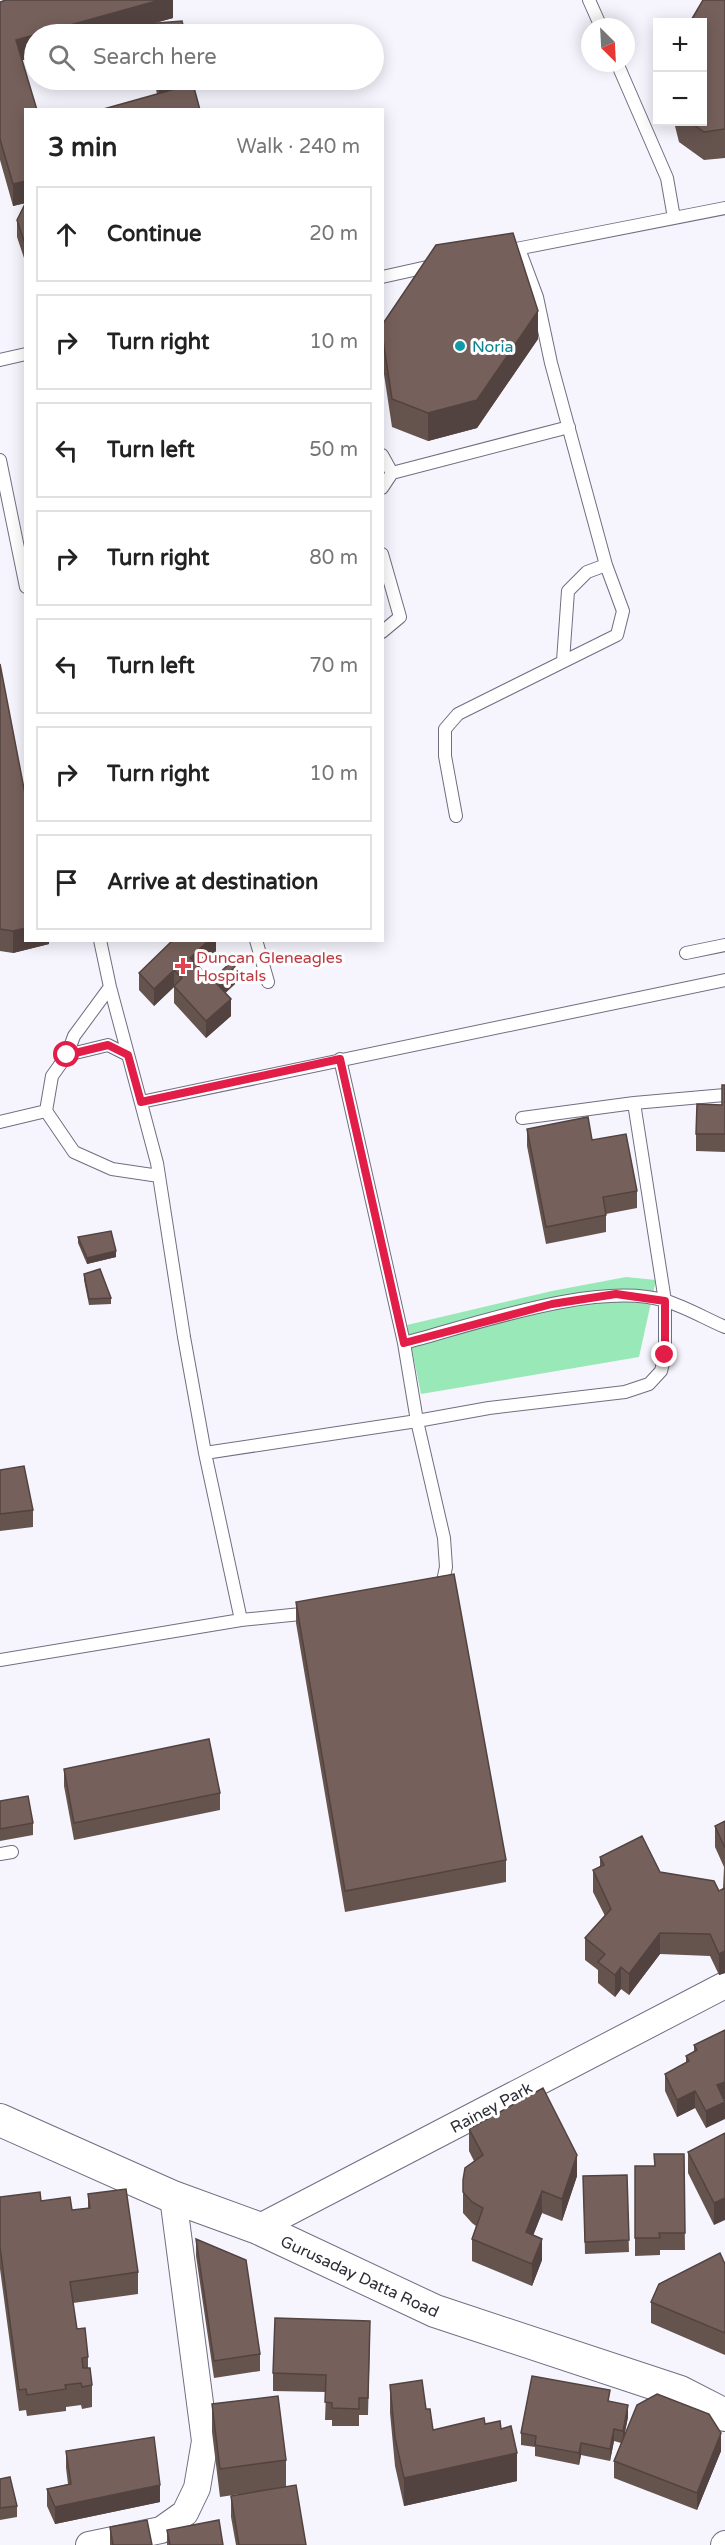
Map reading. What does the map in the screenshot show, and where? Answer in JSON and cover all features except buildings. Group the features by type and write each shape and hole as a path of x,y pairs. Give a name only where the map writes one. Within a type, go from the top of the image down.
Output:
{"street":[{"name":"Rainey Park","path":"258,2228 725,1985"},
{"name":"Gurusaday Datta Road","path":"0,2121 173,2197 258,2228 435,2311 680,2392 725,2415"},
{"path":"90,2545 161,2530 185,2513 197,2488 205,2441 173,2197"}],"lane":[{"path":"589,0 597,18"},
{"path":"621,72 667,178 674,218"},
{"path":"496,253 725,208"},
{"path":"456,816 445,756 445,729 458,714 617,635 623,611 606,565 537,297 519,249"},
{"path":"384,277 452,262"},
{"path":"0,360 24,354"},
{"path":"384,485 392,473 569,427"},
{"path":"384,458 392,473"},
{"path":"0,460 24,578"},
{"path":"11,519 24,528"},
{"path":"384,562 400,617 384,630"},
{"path":"563,661 568,591 587,572 606,565"},
{"path":"100,942 159,1176 183,1337 241,1620"},
{"path":"257,942 268,982"},
{"path":"686,953 725,945"},
{"path":"141,1102 725,980"},
{"path":"110,987 74,1036 67,1055 52,1076 46,1111 74,1152 112,1169 159,1176"},
{"path":"67,1055 108,1045 128,1055"},
{"path":"340,1059 404,1343 417,1421 444,1538 446,1568 443,1581 435,1591 425,1595"},
{"path":"522,1119 634,1103 725,1095"},
{"path":"205,1453 489,1408 625,1392 649,1384 661,1371 665,1355 665,1301 634,1103"},
{"path":"0,1122 46,1111"},
{"path":"404,1343 552,1304 616,1294 665,1301 725,1327"},
{"path":"0,1660 241,1620 319,1612"}],"green space":[{"path":"626,1277 656,1280 639,1357 421,1394 407,1325 552,1291"}],"place":[{"name":"Noria","path":"460,346"},
{"name":"Duncan Gleneagles Hospitals","path":"183,966"}],"route":[{"path":"67,1055 108,1045 128,1055 141,1102 340,1059 404,1343 552,1304 616,1294 665,1301 665,1355"}]}
